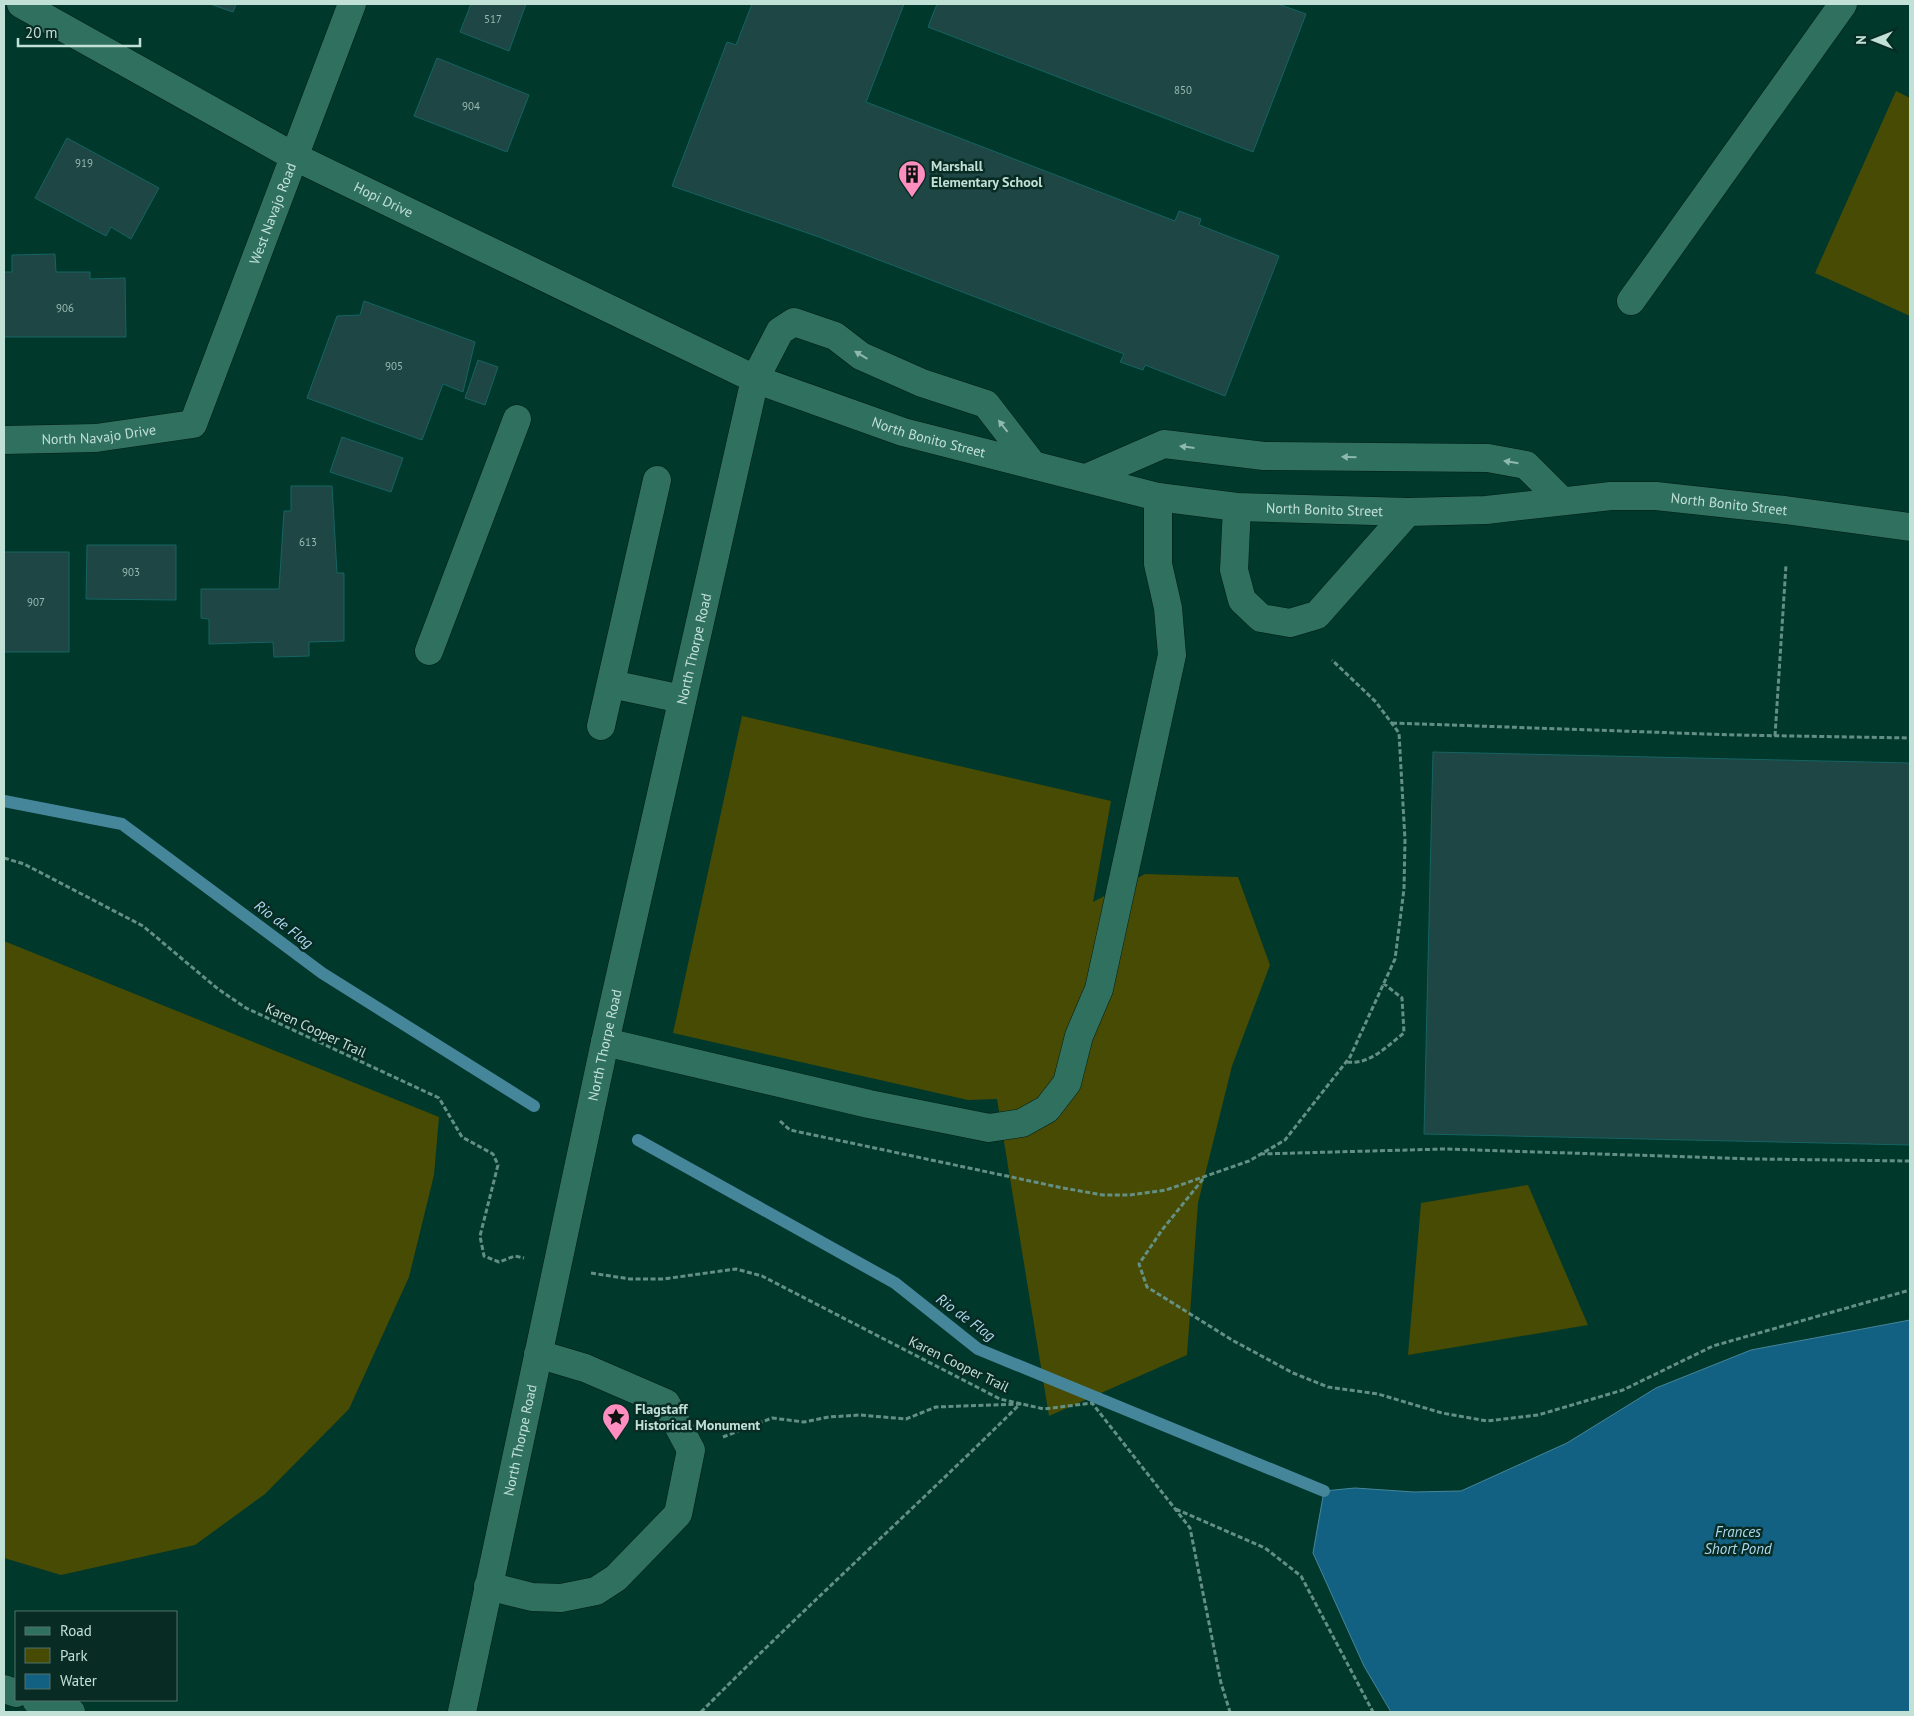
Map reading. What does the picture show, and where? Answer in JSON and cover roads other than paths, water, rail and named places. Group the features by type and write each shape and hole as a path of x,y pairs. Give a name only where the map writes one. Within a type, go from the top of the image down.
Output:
{"street":[{"name":"Hopi Drive","path":"22,4 293,156 754,379"},
{"name":"West Navajo Road","path":"192,424 352,4"},
{"path":"1631,301 1843,4"},
{"name":"North Thorpe Road","path":"462,1712 605,1042 754,379 780,331 794,322 835,336 861,356 922,382 986,404 1033,465"},
{"name":"North Bonito Street","path":"754,379 903,432 1158,497 1237,507 1408,512 1486,510 1611,496 1656,496 1786,510 1910,527"},
{"path":"429,651 517,419"},
{"name":"North Navajo Drive","path":"4,440 96,438 192,424"},
{"path":"1086,478 1164,444 1264,456 1488,458 1526,464 1562,501"},
{"path":"601,726 657,480"},
{"path":"605,1042 869,1104 989,1128 1022,1123 1048,1109 1067,1083 1079,1036 1099,989 1172,655 1168,608 1158,564 1158,497"},
{"path":"1237,507 1234,570 1242,600 1261,618 1290,623 1317,615 1408,512"},
{"path":"611,684 682,699"},
{"path":"488,1586 532,1597 561,1598 596,1591 616,1578 678,1514 691,1450 666,1403 585,1368 538,1354"},
{"path":"39,1701 71,1712"}],"water":[{"name":"Frances Short Pond","path":"1910,1320 1910,1712 1391,1712 1364,1666 1313,1553 1324,1491 1355,1488 1414,1492 1461,1491 1567,1443 1656,1388 1751,1350"}],"waterway":[{"name":"Rio de Flag","path":"4,801 122,824 322,973 534,1106"},
{"name":"Rio de Flag","path":"638,1140 895,1283 978,1349 1324,1491"}],"place":[{"name":"Marshall Elementary School","path":"912,198"},
{"name":"Flagstaff Historical Monument","path":"616,1441"}]}
